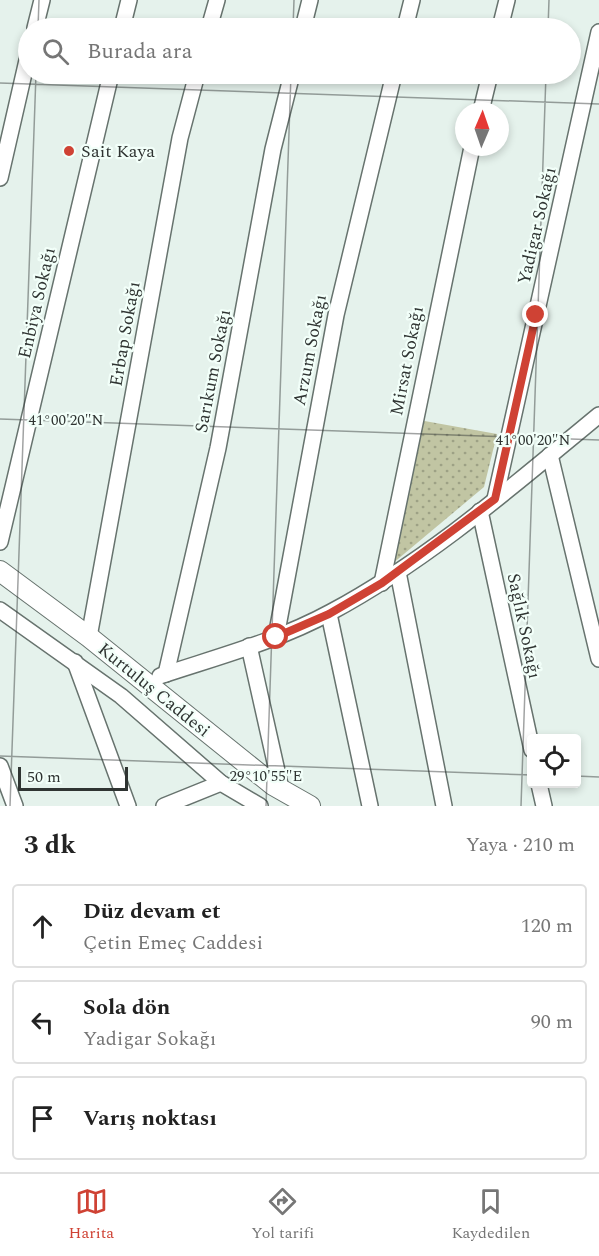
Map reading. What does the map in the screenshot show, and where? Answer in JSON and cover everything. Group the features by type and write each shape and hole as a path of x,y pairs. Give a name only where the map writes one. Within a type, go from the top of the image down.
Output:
{"main road":[{"name":"Kurtuluş Caddesi","path":"0,571 89,637 281,789 310,806"}],"street":[{"path":"38,18 42,0"},
{"path":"124,18 129,0"},
{"path":"212,18 217,0"},
{"path":"306,18 310,0"},
{"path":"408,18 412,0"},
{"path":"502,18 507,0"},
{"name":"Yadigar Sokağı","path":"495,499 599,32"},
{"path":"0,177 22,84"},
{"name":"Enbiya Sokağı","path":"0,542 109,84"},
{"name":"Erbap Sokağı","path":"89,637 180,138 194,84"},
{"name":"Sarıkum Sokağı","path":"166,674 218,448 273,149 289,84"},
{"name":"Arzum Sokağı","path":"276,637 336,315 392,84"},
{"path":"483,102 488,84"},
{"name":"Mirsat Sokağı","path":"382,583 470,156"},
{"path":"145,682 276,637 329,614 382,583 480,511 599,415"},
{"path":"550,455 599,659"},
{"name":"Sağlık Sokağı","path":"480,511 528,734"},
{"path":"398,572 444,806"},
{"path":"0,610 122,696 228,787 260,806"},
{"path":"329,614 370,806"},
{"path":"249,646 281,789"},
{"path":"75,662 128,806"},
{"path":"0,766 15,806"},
{"path":"164,806 228,787"},
{"path":"228,787 240,806"},
{"path":"540,788 544,806"}],"green space":[{"path":"419,420 497,434 484,487 392,564"}],"place":[{"name":"Sait Kaya","path":"69,151"}],"route":[{"path":"276,637 329,614 382,583 495,499 536,315"}]}
